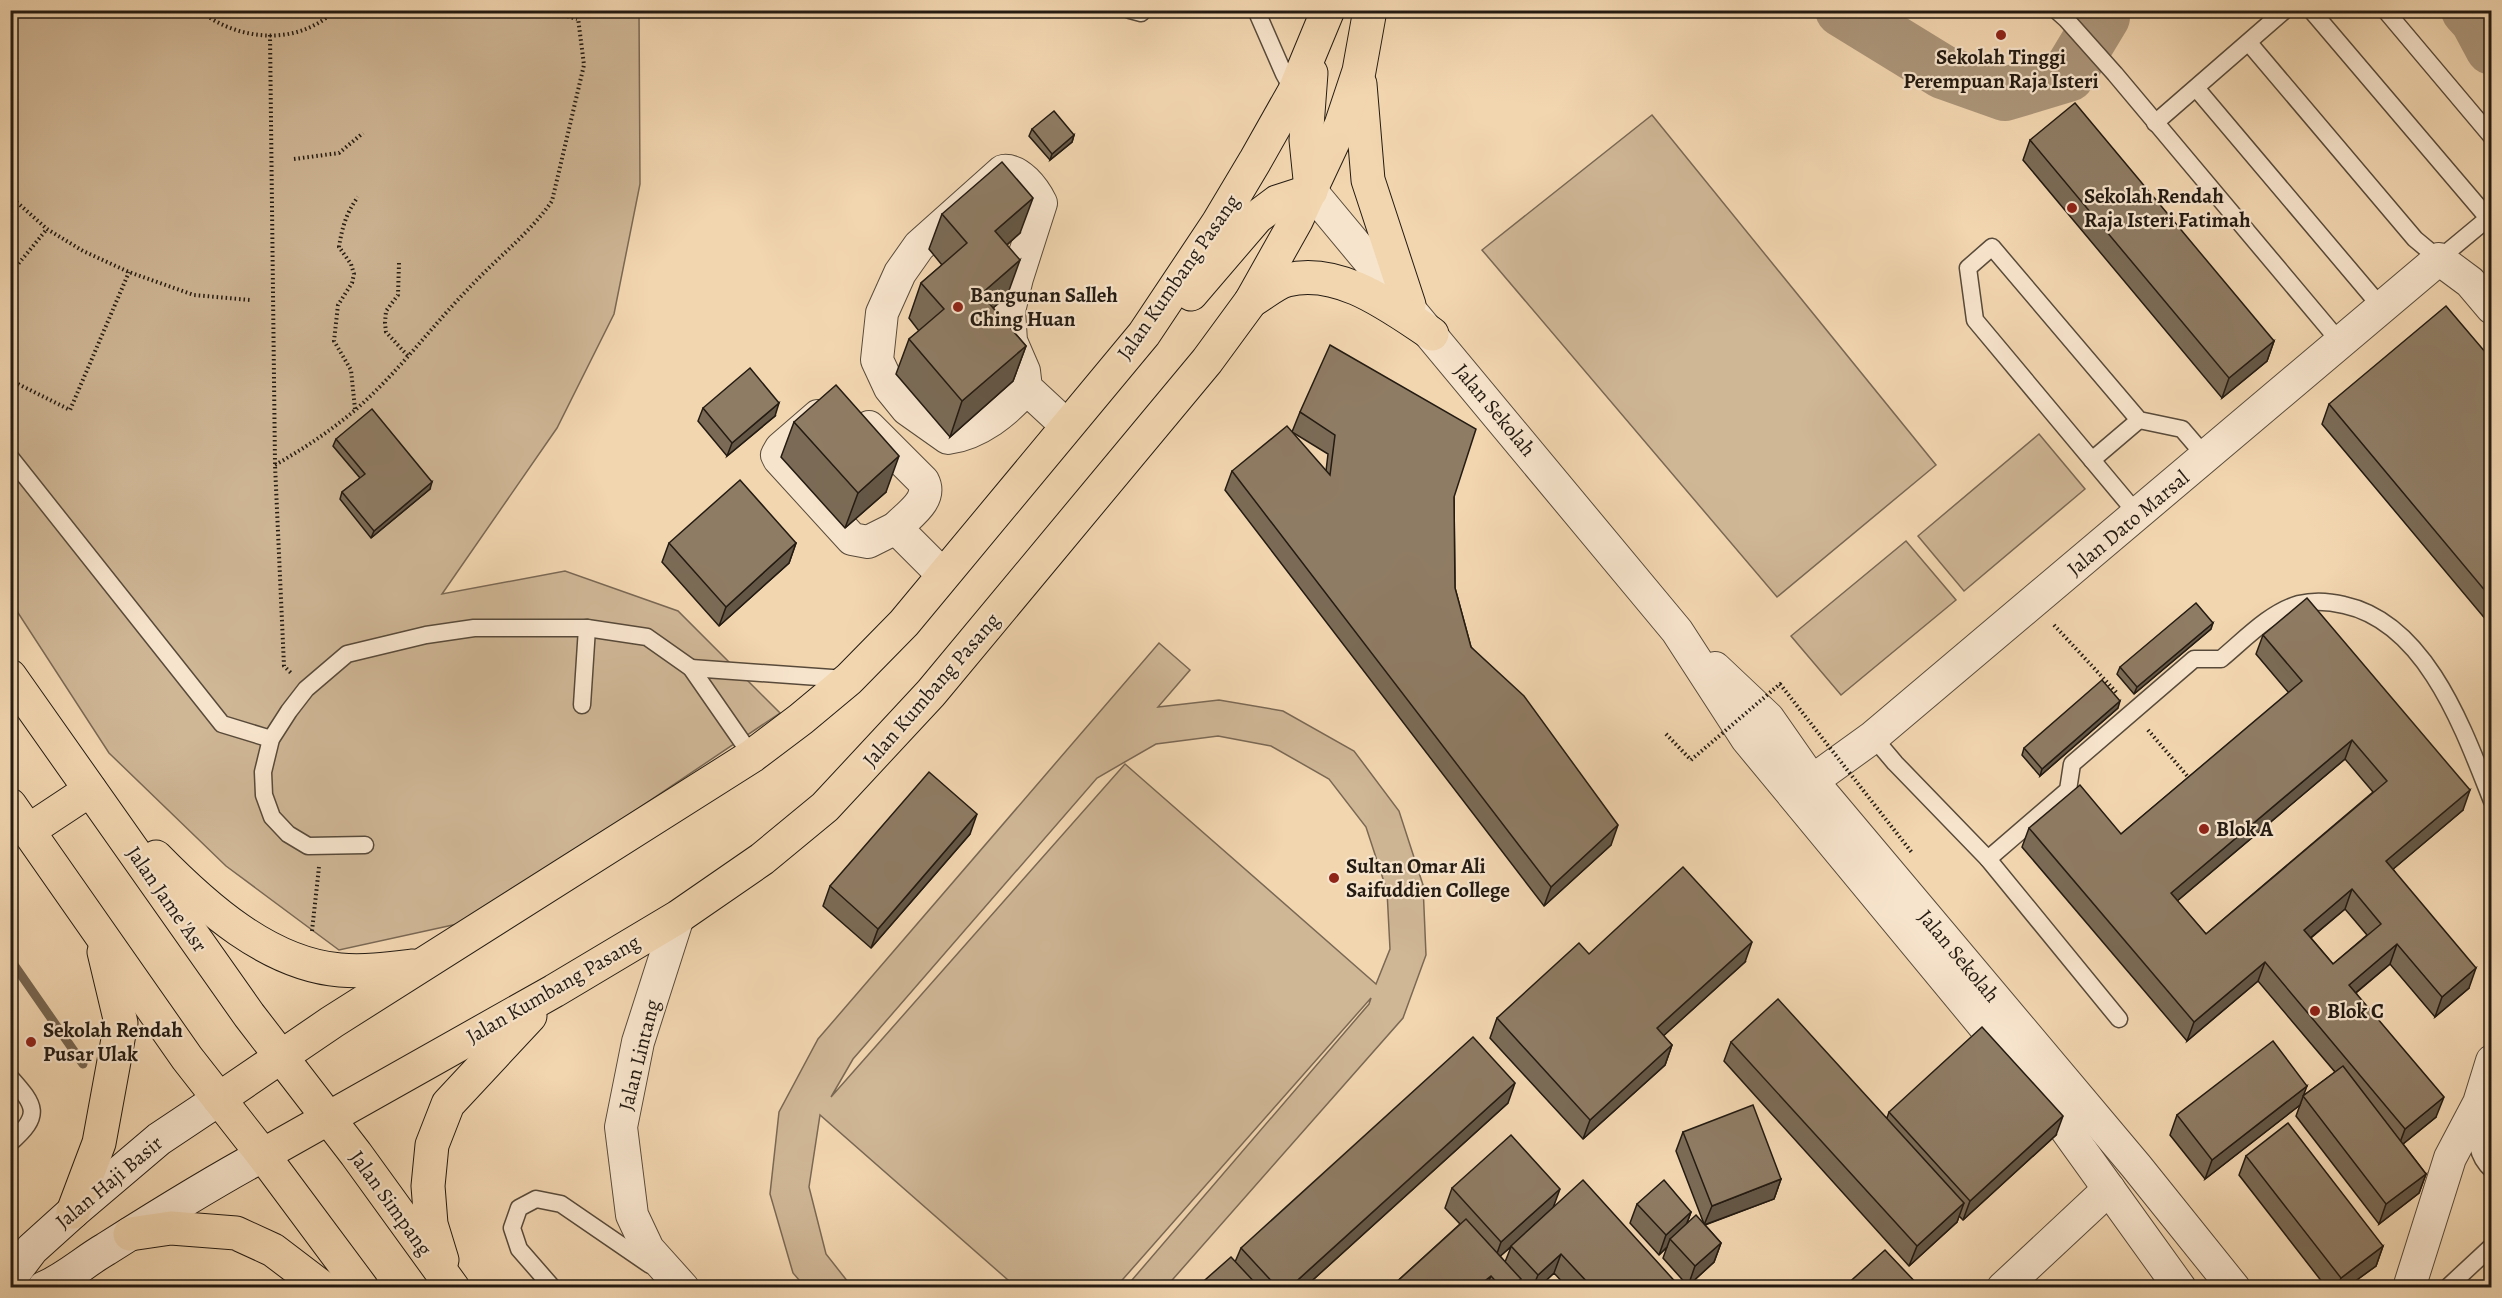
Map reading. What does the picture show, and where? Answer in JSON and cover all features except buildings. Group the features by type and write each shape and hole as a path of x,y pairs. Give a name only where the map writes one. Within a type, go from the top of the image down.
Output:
{"main road":[{"name":"Jalan Kumbang Pasang","path":"219,1099 282,1056 752,756 849,679 904,623 1144,334 1218,224 1294,92 1315,47 1328,10"},
{"name":"Jalan Kumbang Pasang","path":"263,1155 403,1074 554,991 678,917 762,859 825,807 878,753 931,693 1207,361 1251,301 1280,252 1341,125 1359,71 1370,10"},
{"path":"1144,334 1195,291 1257,217 1277,202 1311,191 1306,140 1308,91 1315,47"},
{"path":"1359,71 1368,180 1408,305"},
{"path":"1251,301 1286,280 1328,280 1348,284 1383,301 1432,334"},
{"name":"Jalan Jame 'Asr","path":"10,676 249,1015 328,1118"},
{"path":"362,1287 263,1155 186,1058 20,818 90,790 184,886 237,931 300,962 337,970 371,972 424,965"},
{"path":"73,1212 99,1143 121,1023 99,933"},
{"path":"452,1285 430,1224 428,1186 432,1145 448,1104 554,991"},
{"name":"Jalan Haji Basir","path":"10,1278 32,1249 73,1212 159,1139 219,1099"},
{"name":"Jalan Simpang","path":"328,1118 452,1285"},
{"path":"44,1287 58,1282 203,1188 263,1155"},
{"path":"130,1234 171,1228 236,1233 273,1250 322,1287"}],"street":[{"path":"1026,388 1015,403 993,420 948,438 908,409 890,388 877,360 882,313 900,273 919,246 1003,171 1010,170 1015,172 1036,193 1041,203 1009,311 1011,341 1024,372 1026,388 1067,426"},
{"name":"Jalan Sekolah","path":"1311,191 1677,631 1747,739 2042,1096 2180,1287"},
{"name":"Jalan Dato Marsal","path":"1812,781 1873,737 2439,259"},
{"path":"2439,259 2470,282 2492,308"},
{"path":"846,404 923,481 927,488 926,497 896,528 868,542 852,539 779,459 777,455 781,448 831,405 846,404"},
{"path":"896,528 943,575"},
{"name":"Jalan Sekolah","path":"1677,631 1768,718 1812,781 2128,1156 2234,1287"},
{"name":"Jalan Lintang","path":"678,917 638,1042 621,1127 632,1215 648,1249 683,1287"},
{"path":"2409,1287 2450,1158 2479,1103 2492,1061"},
{"path":"2002,1287 2109,1189"}],"lane":[{"path":"1130,10 1141,13 1144,10"},
{"path":"1256,10 1294,92"},
{"path":"2156,123 2285,10"},
{"path":"2249,43 2415,239 2439,259 2490,217 2311,10"},
{"path":"2385,10 2492,137"},
{"path":"2061,15 2115,74 2340,342"},
{"path":"2196,88 2382,308"},
{"path":"2138,515 1975,320 1968,268 1992,247 2139,420 2181,429 2206,457"},
{"path":"2092,460 2139,420"},
{"path":"10,457 222,724 271,739"},
{"path":"1988,859 2067,790 2072,764 2194,658 2221,659 2278,613 2298,604 2323,600 2355,607 2386,622 2408,643 2442,687 2466,737 2492,801"},
{"path":"365,845 308,846 288,834 272,816 264,795 263,772 271,739 306,689 347,654 426,635 474,628 586,628 647,637 691,668 752,756"},
{"path":"582,705 586,628"},
{"path":"691,668 849,679"},
{"path":"1873,737 1895,763 1988,859 2119,1018"},
{"path":"10,1077 27,1096 32,1107 28,1126 10,1143"},
{"path":"2479,1103 2476,1141 2479,1156 2492,1170"},
{"name":"Jalan Lintang","path":"552,1287 519,1249 512,1228 519,1208 536,1198 561,1204 683,1287"},
{"path":"2449,1286 2492,1246"}],"path":[{"path":"10,15 24,10"},
{"path":"199,10 212,21 247,34 270,35 293,35 327,18 335,10"},
{"path":"546,10 577,19"},
{"path":"275,465 308,446 355,410 408,356 469,287 541,217 552,201 584,65 577,10"},
{"path":"270,35 275,465 284,666 306,689"},
{"path":"294,159 339,153 363,133"},
{"path":"10,196 46,229 83,251 129,272 194,295 250,300"},
{"path":"355,410 351,370 334,341 338,305 352,283 354,274 351,264 339,247 341,229 350,208 358,197"},
{"path":"10,274 46,229"},
{"path":"399,263 398,295 386,311 385,323 386,332 408,356"},
{"path":"10,380 70,410 129,272"},
{"path":"2033,602 2133,711 2189,778"},
{"path":"1666,734 1691,760 1780,684 1913,854"},
{"path":"309,964 321,846"}],"shaded area":[{"path":"11,11 639,11 640,184 614,314 557,428 442,594 565,571 678,611 780,713 471,921 339,950 226,866 109,753 11,602"},
{"path":"1652,115 1936,465 1777,597 1482,250"},
{"path":"2039,434 2085,489 1964,591 1918,536"},
{"path":"1906,541 1956,600 1841,695 1791,636"},
{"path":"1159,643 1190,670 1158,707 1219,700 1283,711 1354,751 1399,811 1423,885 1426,955 1403,1018 1166,1287 1126,1287 1369,1004 1371,998 1116,1287 1016,1287 820,1115 809,1187 826,1254 852,1287 805,1287 793,1273 770,1194 779,1112 818,1039","holes":["1218,736 1271,746 1329,779 1366,827 1387,891 1390,949 1376,984 1125,764 831,1097 853,1059 1097,778 1156,744"]}],"waterway":[{"path":"1842,10 1943,72 2005,94 2068,75 2103,17 2103,10"},
{"path":"2468,10 2477,20 2492,48"},
{"path":"10,959 83,1064"}],"place":[{"name":"Sekolah Tinggi Perempuan Raja Isteri","path":"2001,35"},
{"name":"Sekolah Rendah Raja Isteri Fatimah","path":"2072,208"},
{"name":"Bangunan Salleh Ching Huan","path":"958,307"},
{"name":"Blok A","path":"2204,829"},
{"name":"Sultan Omar Ali Saifuddien College","path":"1334,878"},
{"name":"Blok C","path":"2315,1011"},
{"name":"Sekolah Rendah Pusar Ulak","path":"31,1042"}]}
